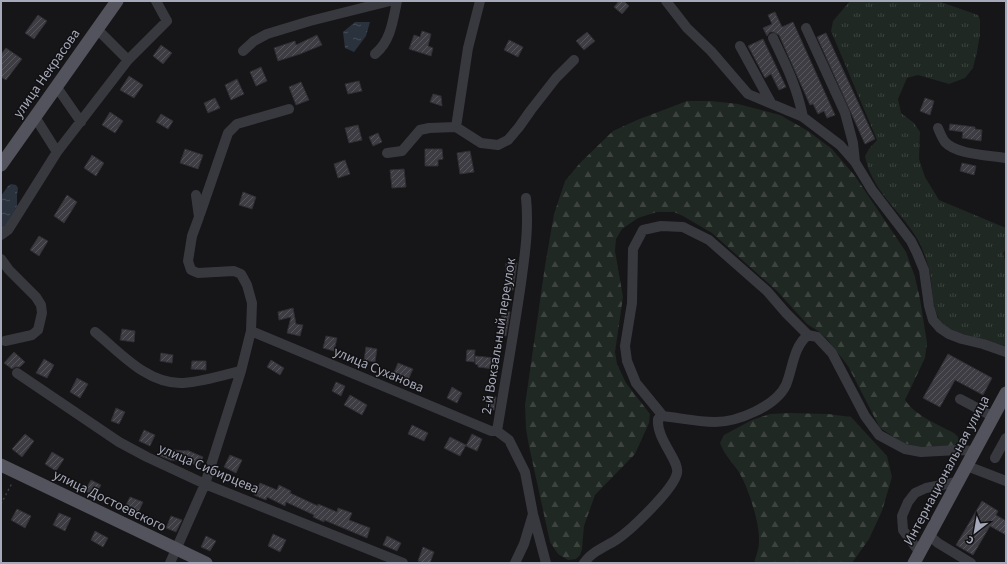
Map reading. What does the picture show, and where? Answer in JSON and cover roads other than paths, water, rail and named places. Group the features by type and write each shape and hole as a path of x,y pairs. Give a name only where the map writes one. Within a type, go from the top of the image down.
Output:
{"main road":[{"name":"улица Некрасова","path":"1,164 117,1"},
{"name":"Интернациональная улица","path":"917,558 1006,393"},
{"name":"улица Достоевского","path":"1,465 176,550 206,563"}],"street":[{"path":"1,235 8,230 57,152 128,60 167,22 156,1"},
{"path":"243,51 254,41 267,34 310,21 390,1"},
{"path":"375,54 381,49 392,27 397,1"},
{"path":"456,127 468,48 480,1"},
{"path":"666,1 686,28 711,51 748,94 803,117 840,145 855,162 874,194 911,242 917,253 924,270 929,306 933,320 940,328 949,334 1006,352"},
{"path":"806,28 845,113 853,143 855,162"},
{"path":"97,29 128,60"},
{"path":"773,38 794,82 803,117"},
{"path":"740,46 771,103"},
{"path":"387,153 402,151 420,130 429,128 456,127 481,143 498,145 508,140 519,128 556,78 574,60"},
{"path":"56,86 81,122"},
{"path":"170,563 205,484 241,371 251,331 252,303 248,285 241,274 234,271 198,274 191,270 188,261 192,236 228,134 237,124 289,109"},
{"path":"35,117 57,152"},
{"path":"938,128 944,141 956,149 1006,158"},
{"path":"196,195 199,217"},
{"name":"2-й Вокзальный переулок","path":"526,198 528,216 526,242 517,314 497,431 509,440 519,457 525,472 533,514 546,563"},
{"path":"663,416 636,383 626,361 625,346 632,303 633,249 643,230 661,226 683,227 709,240 767,291 808,335 817,337 832,353 865,416 879,435 905,449 921,452 958,450 974,451"},
{"path":"1,259 9,270 36,297 41,305 42,313 38,330 32,335 5,341"},
{"name":"улица Суханова","path":"251,331 491,430 497,431"},
{"path":"95,332 142,371 158,379 180,383 241,371"},
{"path":"584,563 602,548 617,540 642,519 673,483 678,472 675,462 669,454 659,433 658,419 663,416 701,422 721,422 761,408 774,400 780,394 786,384 799,344 808,335"},
{"name":"улица Сибирцева","path":"17,374 119,442 147,457 205,484 403,563"},
{"path":"960,399 994,416"},
{"path":"995,458 1006,438"},
{"path":"967,466 1006,481"},
{"path":"917,558 903,530 902,516 908,502 914,493 926,488 957,482"},
{"path":"515,563 524,544 533,514"},
{"path":"930,536 938,543 971,563"}],"water":[{"path":"355,22 370,22 366,36 354,52 345,48 343,32"},
{"path":"11,184 16,185 18,188 17,206 1,233 1,196"}]}
